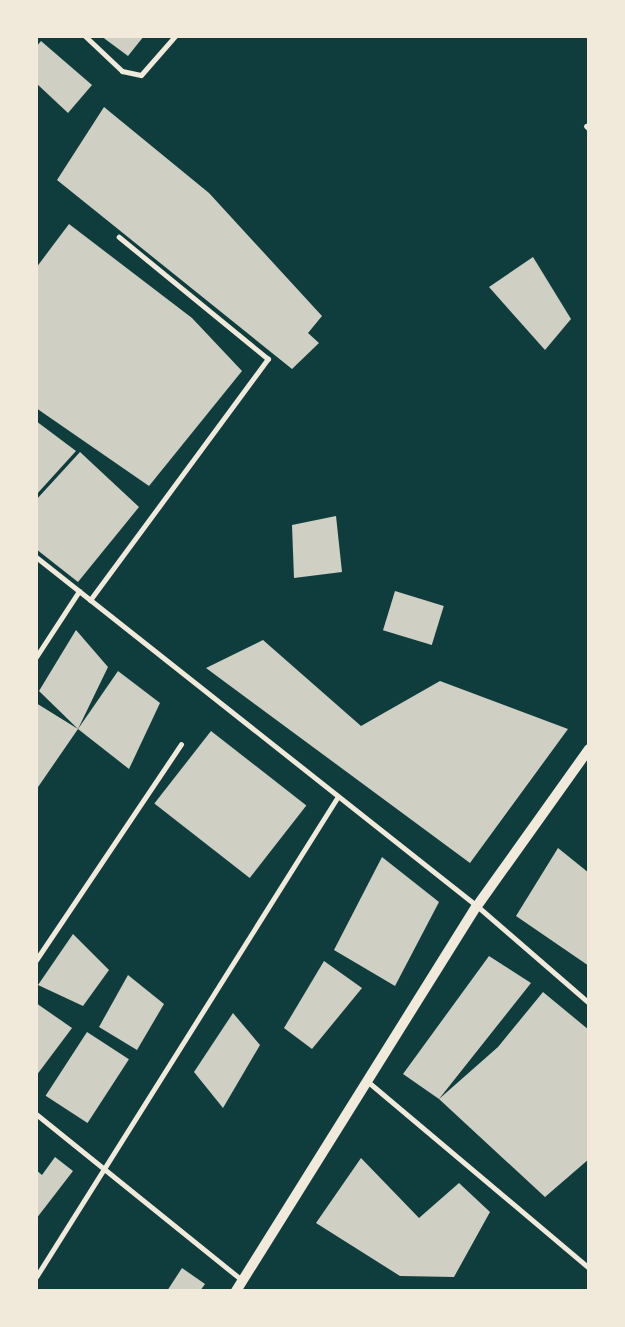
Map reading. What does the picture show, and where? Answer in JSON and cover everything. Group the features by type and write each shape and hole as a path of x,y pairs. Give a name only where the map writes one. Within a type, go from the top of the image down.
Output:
{"main road":[{"path":"236,1291 477,906 589,749"}],"street":[{"path":"85,36 122,71 141,75 175,36"},
{"path":"90,600 268,359 119,237"},
{"path":"36,558 337,798 477,906 589,1003"},
{"path":"36,657 79,591"},
{"path":"36,960 181,744"},
{"path":"36,1277 337,798"},
{"path":"367,1081 589,1268"},
{"path":"36,1114 242,1281"}],"building":[{"path":"101,36 144,36 128,56"},
{"path":"41,41 92,85 68,113 36,83 36,47"},
{"path":"104,107 209,193 322,316 308,333 319,343 292,369 57,180"},
{"path":"69,224 192,318 242,371 149,486 36,408 36,268"},
{"path":"533,257 571,319 545,350 489,287"},
{"path":"36,421 76,451 36,495"},
{"path":"80,452 139,507 78,582 36,549 36,500"},
{"path":"336,516 342,572 294,578 292,525"},
{"path":"395,591 444,606 432,645 383,630"},
{"path":"76,630 108,667 78,729 39,691"},
{"path":"263,640 361,726 440,681 568,729 470,863 206,668"},
{"path":"118,671 160,703 129,769 78,729"},
{"path":"36,703 78,729 36,790"},
{"path":"211,731 306,805 250,878 154,803"},
{"path":"558,848 589,873 589,966 516,916"},
{"path":"382,857 439,902 395,986 334,950"},
{"path":"73,934 109,970 83,1006 38,985"},
{"path":"489,956 531,983 439,1099 403,1074"},
{"path":"324,961 362,988 312,1049 284,1028"},
{"path":"128,975 164,1004 137,1050 99,1027"},
{"path":"543,992 589,1030 589,1159 545,1197 439,1099 498,1047"},
{"path":"36,1003 72,1028 36,1076"},
{"path":"233,1013 260,1045 223,1108 194,1072"},
{"path":"87,1032 129,1059 88,1123 46,1096"},
{"path":"55,1157 73,1171 36,1219 36,1170 42,1175"},
{"path":"361,1158 419,1218 459,1183 490,1212 454,1277 400,1276 316,1223"},
{"path":"182,1268 205,1284 200,1291 167,1291"}]}
